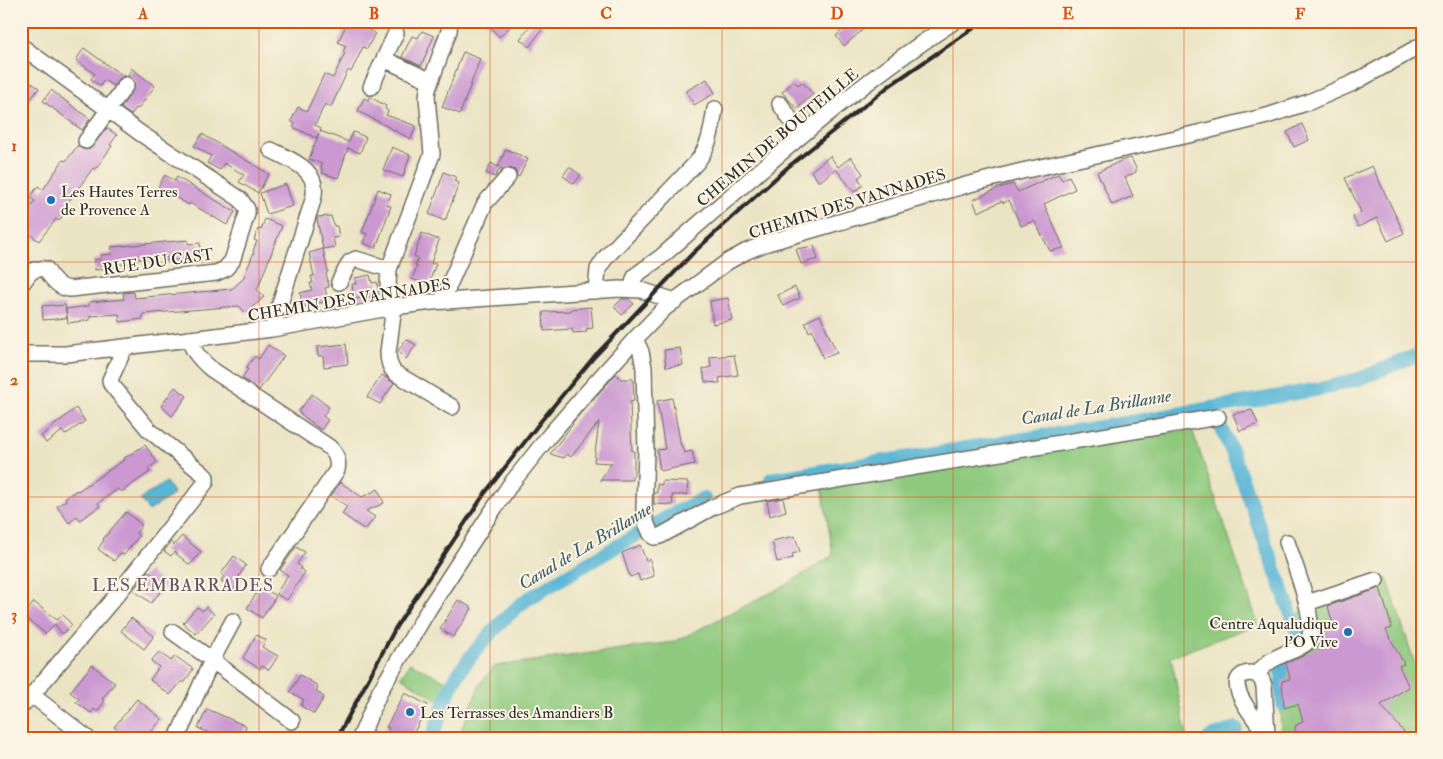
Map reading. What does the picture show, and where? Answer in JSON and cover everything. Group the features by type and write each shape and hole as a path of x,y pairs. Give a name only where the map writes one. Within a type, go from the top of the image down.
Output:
{"street":[{"path":"450,21 449,30 428,89 432,154 389,269 388,284 394,307 388,358 391,369 395,373 452,407"},
{"name":"CHEMIN DE BOUTEILLE","path":"632,289 636,275 661,257 801,134 917,46 955,21"},
{"path":"371,87 396,33"},
{"name":"CHEMIN DES VANNADES","path":"21,354 59,354 272,329 394,307 442,301 632,289 654,293 675,301 727,262 762,244 970,184 1267,116 1309,102 1353,83 1422,45"},
{"name":"RUE DU CAST","path":"21,46 155,143 240,199 246,209 246,220 235,255 229,265 209,275 70,289 62,287 52,279 46,269 38,268 32,270 21,285"},
{"path":"384,59 431,81"},
{"path":"86,141 126,85"},
{"path":"780,104 801,134"},
{"path":"596,291 598,270 606,257 704,153 709,142 715,109"},
{"path":"271,150 303,167 312,177 315,189 272,329"},
{"path":"442,301 485,203 508,177"},
{"path":"339,282 350,262 356,259 389,269"},
{"path":"360,738 380,691 430,606 510,485 582,398 635,339 675,301"},
{"path":"189,339 198,357 211,369 329,447 336,454 337,470 269,569"},
{"path":"635,339 641,352 644,368 646,451 644,508 648,529 654,538 658,538 719,504 747,494 1218,416"},
{"name":"CHEMIN DES VANNADES","path":"21,345 41,354"},
{"path":"87,738 27,700 120,591 206,482 206,477 202,473 149,430 110,384 110,380 125,347"},
{"path":"1256,674 1273,659 1307,642 1310,635 1311,625 1307,603 1287,542"},
{"path":"1307,603 1376,580"},
{"path":"180,737 212,660 233,622"},
{"path":"173,632 292,721"},
{"path":"1249,673 1256,674 1262,680 1264,686 1268,736 1244,702 1237,688 1237,681 1241,676 1249,673"}],"green space":[{"path":"1192,429 1258,624 1171,657 1187,738 718,738 714,731 616,738 458,738 480,684 495,666 674,642 786,585 833,555 822,486"},
{"name":"Centre Aqualudique l'O Vive","path":"1387,578 1422,686 1422,738 1281,738 1279,661 1304,604"},
{"path":"410,663 448,682 439,701 401,677"}],"water":[{"path":"166,482 174,494 149,511 140,499"}],"building":[{"path":"348,21 375,33 367,49 363,47 351,72 348,70 331,107 325,104 315,125 321,128 320,131 349,142 353,132 366,137 360,153 348,148 338,178 322,173 322,164 309,159 319,133 316,138 293,127 295,124 291,121 298,107 307,111 324,74 333,78 345,53 343,52 346,46 338,42"},
{"path":"486,21 506,21 510,27 499,37"},
{"path":"534,21 544,27 529,47 520,39"},
{"path":"851,21 873,21 844,46 836,36"},
{"path":"422,31 434,36 421,66 402,57 412,36 418,38"},
{"path":"84,48 124,76 113,86 104,80 100,86 91,79 95,74 76,60"},
{"path":"463,52 480,59 460,114 442,107"},
{"path":"131,68 155,86 138,109 136,108 131,115 121,108 135,86 134,81 128,76"},
{"path":"21,76 39,88 21,112"},
{"path":"707,79 715,93 694,105 686,91"},
{"path":"794,81 798,85 802,82 813,94 797,109 782,92"},
{"path":"51,90 90,119 82,130 43,101"},
{"path":"370,97 386,106 385,109 388,111 386,115 416,126 411,139 358,111 364,98 368,100"},
{"path":"1302,124 1309,140 1294,147 1287,132"},
{"name":"Les Hautes Terres de Provence A","path":"107,128 117,135 110,145 112,146 95,170 93,168 64,208 67,210 59,221 56,219 39,241 21,228 21,220 35,201 30,197 38,186 43,190 63,160 66,161 78,145 85,150 90,149"},
{"path":"202,134 269,174 258,193 239,182 244,175 224,163 220,170 207,163 211,156 194,146"},
{"path":"392,147 410,155 403,177 383,170"},
{"path":"506,149 528,159 519,177 515,170 509,168 500,168 495,177 486,173 491,163 498,167"},
{"path":"830,156 838,167 851,157 863,174 858,178 863,185 854,192 836,169 819,182 811,171"},
{"path":"1131,158 1136,172 1125,178 1133,196 1112,205 1097,172"},
{"path":"1372,166 1404,233 1388,241 1377,218 1358,227 1353,217 1361,212 1345,178"},
{"path":"569,167 581,175 574,184 563,176"},
{"path":"444,172 456,177 454,181 459,183 445,221 429,214"},
{"path":"1058,174 1062,180 1069,176 1075,189 1044,204 1064,248 1050,251 1034,221 1021,226 1009,200 1003,203 1002,201 978,212 973,200 998,188 1013,184 1018,192"},
{"path":"165,175 175,181 177,177 235,212 227,225 158,187"},
{"path":"286,184 293,206 267,214 260,193"},
{"path":"378,189 391,194 387,205 391,206 376,248 363,243 367,234 362,232"},
{"path":"331,216 334,226 337,226 339,237 333,238 335,247 323,249 317,217"},
{"path":"265,219 282,226 257,290 264,297 246,313 239,306 143,314 143,319 120,322 119,314 90,316 90,320 68,323 66,309 89,306 89,302 124,299 123,293 134,292 135,298 232,289 243,279 254,252 257,241 254,240 258,229 261,230"},
{"path":"422,233 439,240 431,263 436,264 428,285 412,279 418,258 414,256"},
{"path":"188,240 188,244 200,243 201,258 166,261 166,256 136,259 136,263 113,265 113,268 95,270 94,260 101,259 101,255 112,254 111,247"},
{"path":"814,246 818,259 801,264 796,249"},
{"path":"323,249 328,272 326,273 329,287 325,288 328,301 303,307 300,293 312,290 311,276 314,276 309,253"},
{"path":"370,275 372,283 377,282 379,295 354,299 352,284 356,284 355,278"},
{"path":"795,287 800,298 783,306 778,295"},
{"path":"728,298 732,320 713,324 710,301"},
{"path":"622,299 629,299 634,304 622,315 614,307"},
{"path":"65,305 67,318 43,320 42,306"},
{"path":"591,307 593,328 586,329 587,332 573,333 572,329 544,331 543,312 571,311 571,309"},
{"path":"820,315 837,353 823,358 812,330 809,332 805,322"},
{"path":"406,339 416,345 406,359 398,351"},
{"path":"346,344 348,364 324,367 323,356 318,356 317,347"},
{"path":"268,345 284,356 259,390 242,378 248,369 246,368 255,356 259,359"},
{"path":"680,348 683,365 666,367 664,350"},
{"path":"734,355 738,375 719,378 720,383 705,382 703,369 711,367 710,357"},
{"path":"616,374 621,379 633,379 634,401 630,402 634,476 632,476 632,480 600,480 612,463 594,462 599,422 571,457 567,454 564,458 550,454 572,423"},
{"path":"382,375 394,383 380,404 367,397"},
{"path":"175,387 187,396 172,416 161,406"},
{"path":"312,394 329,407 323,416 328,420 321,430 298,412"},
{"path":"672,398 681,446 684,453 692,451 695,464 660,471 657,450 665,449 657,401"},
{"path":"76,408 85,421 65,435 62,431 46,443 41,436"},
{"path":"1252,410 1258,424 1240,431 1233,414"},
{"path":"145,445 157,462 148,469 150,472 121,492 118,489 98,503 100,506 80,520 77,516 69,523 57,506 66,500 65,498"},
{"path":"662,481 688,482 687,495 672,495 673,505 654,504 654,493 657,493 657,484 662,485"},
{"path":"340,482 362,497 378,489 384,503 366,511 375,517 365,530 342,514 347,506 331,496"},
{"path":"783,498 786,511 770,516 767,501"},
{"path":"126,512 142,525 136,533 139,536 124,555 120,553 114,561 98,549 103,539"},
{"path":"182,536 201,552 190,565 174,552 171,556 164,551 171,542 174,545"},
{"path":"795,536 800,552 792,554 793,558 777,562 772,541"},
{"path":"640,545 646,561 650,559 654,576 640,581 638,574 630,577 622,553"},
{"path":"296,547 305,552 297,564 305,572 287,600 276,594 288,575 280,570"},
{"path":"234,556 246,565 239,576 242,579 234,590 221,581 224,576 221,574"},
{"path":"148,571 166,585 151,603 133,590"},
{"path":"261,586 276,596 262,618 247,608"},
{"name":"Centre Aqualudique l'O Vive","path":"1380,588 1392,628 1386,630 1404,664 1399,666 1409,687 1381,705 1409,738 1293,738 1296,725 1303,722 1298,704 1284,708 1282,681 1290,679 1286,663 1325,645 1321,632 1334,628 1328,606"},
{"path":"458,600 472,608 453,637 440,629"},
{"path":"34,602 57,620 63,615 72,625 62,634 55,624 46,634 23,616"},
{"path":"197,607 203,611 206,607 214,614 196,634 183,623"},
{"path":"131,618 154,636 144,649 121,631"},
{"path":"256,635 266,640 262,647 278,656 269,670 262,666 260,669 243,658"},
{"path":"159,652 171,661 175,656 193,669 185,682 181,682 170,695 150,680 159,667 151,661"},
{"path":"92,665 115,683 102,699 105,701 97,712 94,709 91,713 76,702 79,699 70,692"},
{"path":"300,675 318,686 316,691 324,697 314,714 301,706 304,700 290,692"},
{"name":"Les Terrasses des Amandiers B","path":"405,693 428,705 411,738 384,738 389,728 386,727"},
{"path":"137,699 162,719 146,738 119,738 122,734 114,727"},
{"path":"207,709 246,726 241,738 220,738 198,728"}],"waterway":[{"name":"Canal de La Brillanne","path":"771,479 1131,422 1325,388 1359,379 1422,353"},
{"name":"Canal de La Brillanne","path":"1218,421 1233,454 1298,633"},
{"name":"Canal de La Brillanne","path":"432,738 448,693 465,665 484,640 526,600 676,512 704,498"},
{"name":"Canal de La Brillanne","path":"1281,664 1281,673"},
{"name":"Canal de La Brillanne","path":"1281,683 1283,704"},
{"name":"Canal de La Brillanne","path":"1209,738 1236,728"}],"railway":[{"path":"337,738 396,627 485,493 594,357 693,253 788,167 889,86 984,21"}],"place":[{"name":"Les Hautes Terres de Provence A","path":"51,200"},
{"name":"Centre Aqualudique l'O Vive","path":"1348,632"},
{"name":"Les Terrasses des Amandiers B","path":"410,712"}],"district":[{"name":"LES EMBARRADES","path":"183,585"}]}
